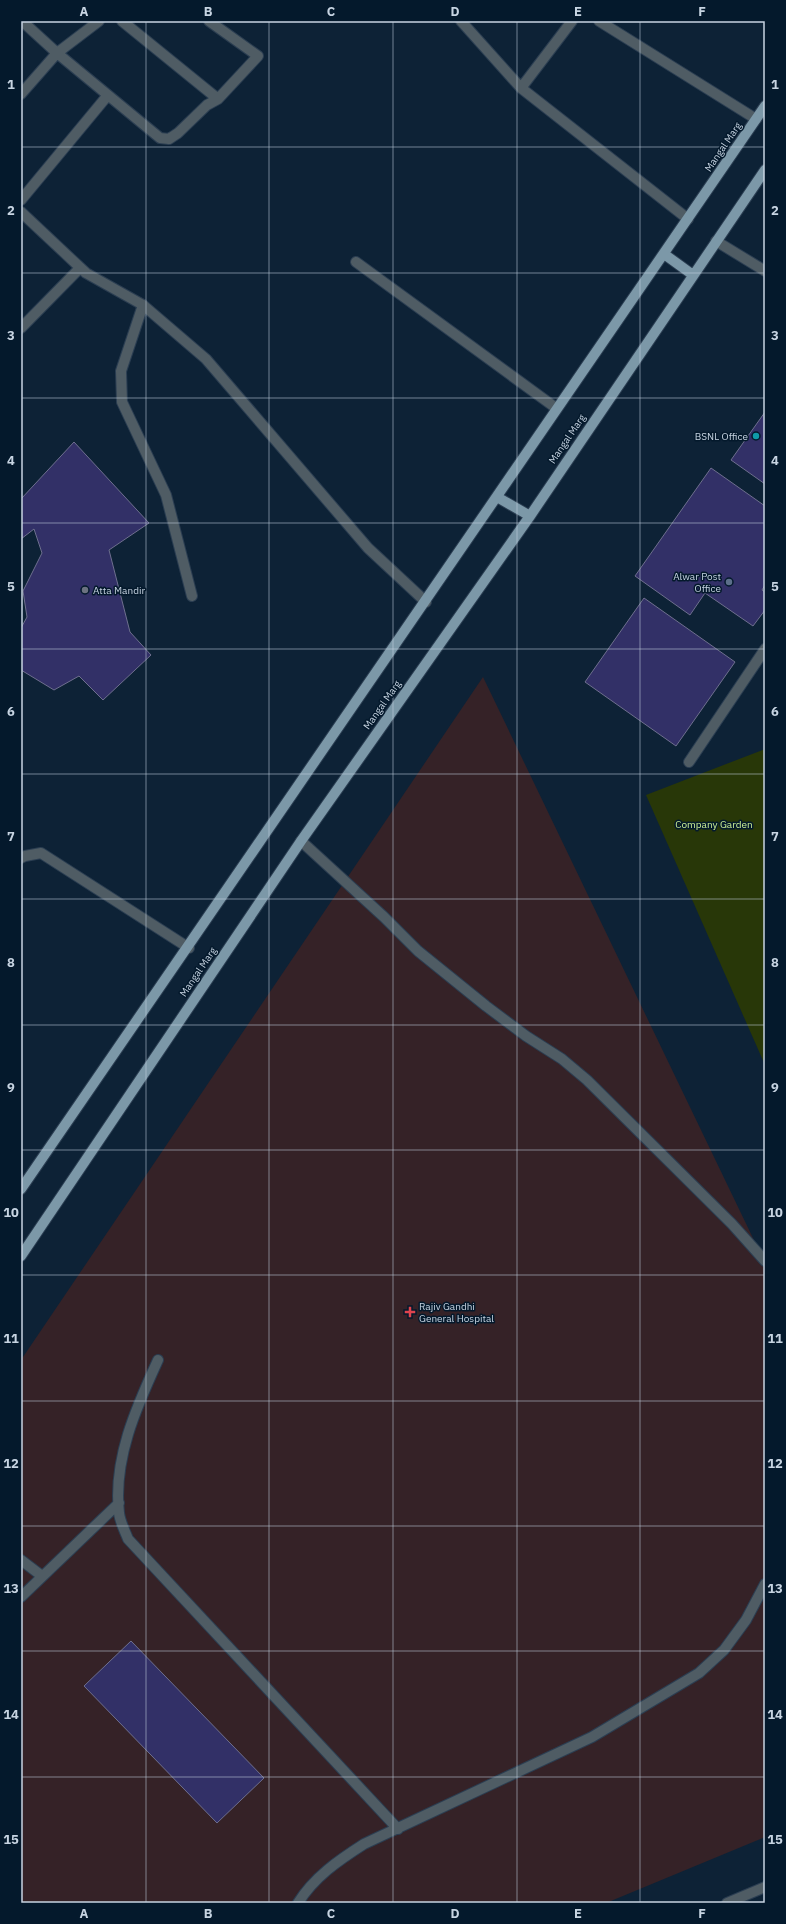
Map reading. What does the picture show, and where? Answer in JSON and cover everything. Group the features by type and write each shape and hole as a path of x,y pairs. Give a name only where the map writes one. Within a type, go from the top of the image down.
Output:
{"main road":[{"name":"Mangal Marg","path":"21,1189 426,602 556,408 688,220 765,106"},
{"name":"Mangal Marg","path":"21,1256 301,841 530,516 765,170"},
{"path":"664,254 693,275"},
{"path":"497,497 530,516"}],"street":[{"path":"22,21 57,53 160,138 169,139 178,133 207,105 218,98 258,56 210,21"},
{"path":"21,94 57,53 99,21"},
{"path":"122,21 218,98"},
{"path":"461,21 521,88 688,220"},
{"path":"521,88 572,21"},
{"path":"599,21 756,119"},
{"path":"21,200 108,95"},
{"path":"21,212 80,268 143,305 206,359 368,548 426,602"},
{"path":"716,241 765,271"},
{"path":"356,262 556,408"},
{"path":"21,328 80,268"},
{"path":"143,305 121,372 122,402 166,495 192,596"},
{"path":"689,762 765,649"},
{"path":"301,841 384,917 418,951 503,1019 562,1059 587,1080 732,1224 765,1261"},
{"path":"21,858 41,853 188,948"},
{"path":"158,1360 135,1411 122,1456 119,1514 128,1540 398,1829"},
{"path":"21,1597 119,1503"},
{"path":"21,1560 42,1576"},
{"path":"298,1903 317,1878 343,1857 364,1844 592,1737 699,1673 724,1650 733,1638 746,1620 765,1584"},
{"path":"727,1903 765,1887"}],"shaded area":[{"name":"Rajiv Gandhi General Hospital","path":"483,677 765,1263 765,1837 606,1903 21,1903 21,1360"}],"green space":[{"name":"Company Garden","path":"765,749 765,1065 646,795"}],"building":[{"name":"BSNL Office","path":"765,412 765,484 731,460"},
{"path":"74,442 149,523 109,550 130,632 151,655 103,700 79,676 54,690 21,670 21,628 27,617 23,591 42,553 34,529 21,539 21,499"},
{"path":"711,468 765,506 765,585 762,590 765,592 765,610 753,626 705,593 690,615 635,576"},
{"path":"644,598 735,662 676,746 585,682"},
{"path":"131,1641 264,1778 217,1823 84,1686"}],"place":[{"name":"BSNL Office","path":"756,436"},
{"name":"Alwar Post Office","path":"729,582"},
{"name":"Atta Mandir","path":"85,590"},
{"name":"Rajiv Gandhi General Hospital","path":"410,1312"}]}
